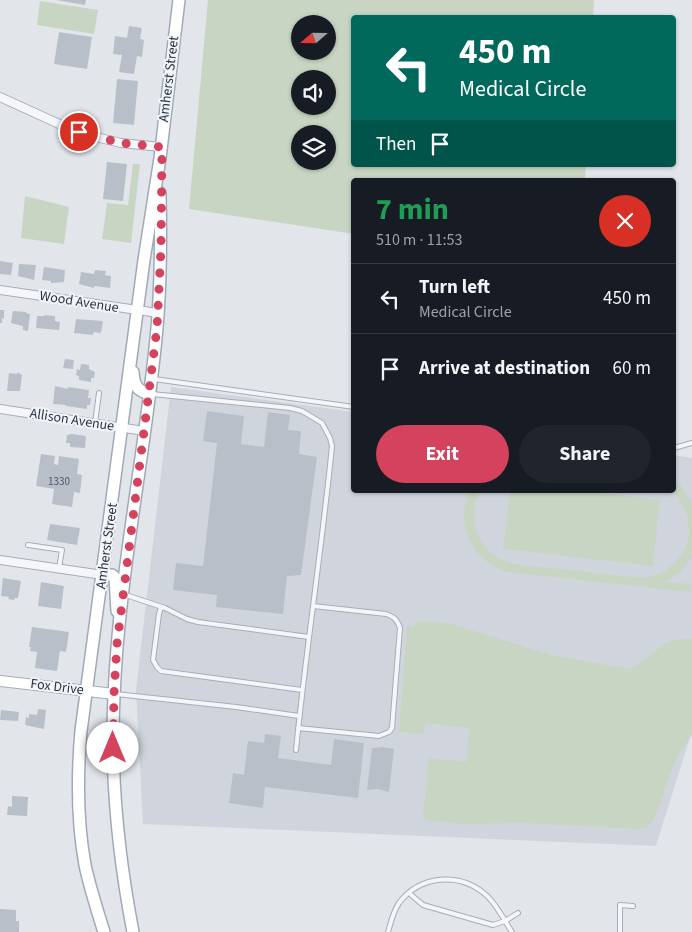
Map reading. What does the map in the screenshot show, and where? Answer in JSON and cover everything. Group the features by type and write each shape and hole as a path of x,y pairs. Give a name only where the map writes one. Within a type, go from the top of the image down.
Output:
{"main road":[{"name":"Amherst Street","path":"104,932 87,872 79,820 78,764 131,357 161,153 179,0"},
{"name":"Amherst Street","path":"133,932 121,864 116,814 113,766 114,694 119,625 158,313 161,249 161,153"},
{"path":"131,357 135,384 139,390 149,394"},
{"path":"103,575 112,575 115,578 115,599 119,625"},
{"name":"Fox Drive","path":"0,681 114,694"}],"street":[{"path":"0,97 79,132 161,153"},
{"name":"Wood Avenue","path":"0,290 158,313"},
{"name":"Allison Avenue","path":"0,409 144,431"},
{"path":"0,560 103,575"}],"lane":[{"path":"151,378 351,407"},
{"path":"96,423 99,393"},
{"path":"149,394 290,408 302,411 322,423 330,438 332,446 325,512 308,637 296,750"},
{"path":"676,447 692,443"},
{"path":"28,545 62,550 59,568"},
{"path":"124,594 198,622 308,637"},
{"path":"298,728 379,736 389,732 392,728 400,628 398,621 393,616 386,614 313,606"},
{"path":"161,607 153,660 161,671 302,690"},
{"path":"114,694 299,716"},
{"path":"388,932 394,912 409,893 426,883 436,880 460,880 487,895 512,932"},
{"path":"409,893 422,904 493,926 518,913"},
{"path":"620,932 620,905 632,906"}],"shaded area":[{"path":"171,387 351,412 351,493 676,493 676,455 692,458 692,731 656,846 143,824 136,690"}],"green space":[{"path":"208,0 594,0 593,15 351,15 351,167 586,167 585,178 351,178 351,234 189,209"},
{"path":"40,1 98,10 94,34 37,25"},
{"path":"133,164 140,164 131,243 102,239 107,203 128,205"},
{"path":"25,196 69,207 64,244 21,238"},
{"path":"676,482 692,502 692,557 679,573 665,582 691,584 690,592 507,572 484,560 476,550 470,540 464,515 468,493 480,493 474,508 475,526 482,543 502,560 523,565 633,577 649,577 656,575 676,562 688,542 687,516 675,494"},
{"path":"510,493 600,493 660,500 653,566 503,549"},
{"path":"431,621 452,624 551,655 629,669 669,642 692,639 692,735 680,752 670,774 654,820 646,828 636,829 525,823 462,824 424,818 429,758 466,762 469,728 425,723 424,734 399,732 407,626 414,627 415,622"}],"building":[{"path":"56,0 86,0 85,5"},
{"path":"129,26 142,28 140,39 144,40 142,57 137,56 134,74 119,72 122,55 113,54 115,36 127,38"},
{"path":"59,32 92,37 87,69 54,64"},
{"path":"117,79 138,81 134,125 113,123"},
{"path":"107,162 127,164 123,201 103,199"},
{"path":"0,261 13,263 11,275 0,274"},
{"path":"19,264 36,265 34,280 18,276"},
{"path":"44,267 65,270 64,282 51,283 51,281 42,280"},
{"path":"95,270 106,271 105,275 111,276 110,288 94,286 94,288 79,284 81,272 94,274"},
{"path":"0,310 4,310 2,323 0,323"},
{"path":"13,311 30,314 28,331 23,330 23,326 11,323"},
{"path":"37,316 55,316 55,321 60,322 59,330 36,328"},
{"path":"76,319 103,321 101,333 94,332 93,335 74,333"},
{"path":"65,359 74,360 73,369 63,368"},
{"path":"81,364 89,365 89,369 95,372 91,382 79,380 79,376 76,375 77,369 80,370"},
{"path":"17,372 22,375 20,391 7,391 9,373 17,374"},
{"path":"55,386 89,390 88,398 91,398 90,405 87,405 87,409 53,404"},
{"path":"207,411 244,416 241,444 264,447 268,412 290,415 288,430 301,431 299,454 317,457 301,575 287,576 283,614 216,607 217,595 173,590 176,563 203,566 217,443 203,441"},
{"path":"67,435 86,436 85,448 70,447 70,443 66,443"},
{"path":"41,454 55,456 54,464 58,465 59,456 79,459 77,474 82,475 80,493 74,492 72,507 52,504 54,489 36,486"},
{"path":"50,524 80,528 77,545 47,540"},
{"path":"3,578 21,581 18,598 14,600 1,596"},
{"path":"41,582 64,586 61,609 38,606"},
{"path":"32,627 69,632 66,652 60,651 57,671 35,668 37,652 30,651 31,647 29,647"},
{"path":"38,709 46,710 44,729 25,725 26,717 29,718 29,714 37,715"},
{"path":"1,710 19,712 18,721 0,720"},
{"path":"265,734 281,736 278,758 331,765 334,739 364,743 358,798 265,787 263,808 229,803 233,773 244,775 248,741 264,743"},
{"path":"372,748 394,749 389,792 378,789 367,790"},
{"path":"12,796 28,797 27,816 7,815 8,806 12,807"},
{"path":"0,909 16,910 19,932 0,932"}],"route":[{"path":"79,132 121,143 162,147 160,158 161,249 157,328 117,644 113,748"}]}
